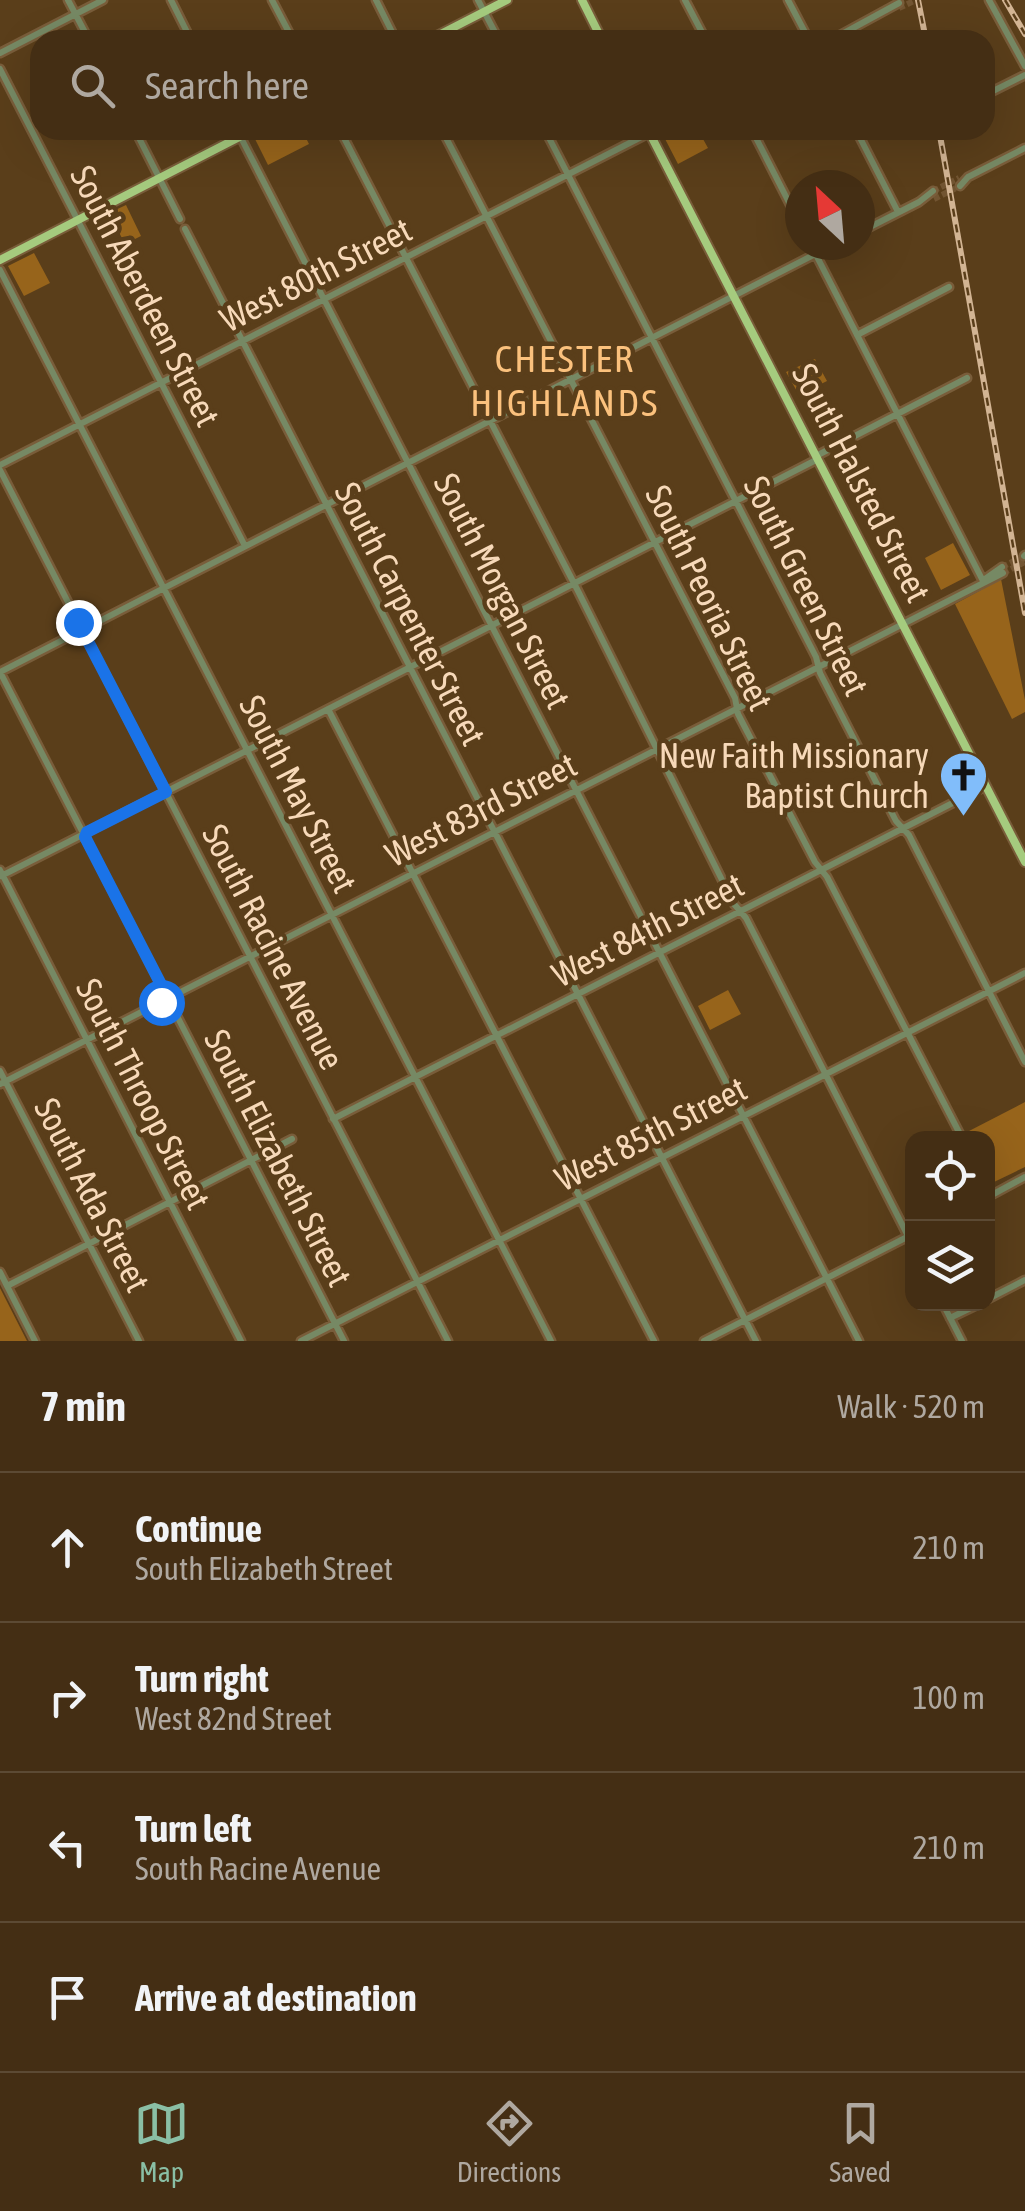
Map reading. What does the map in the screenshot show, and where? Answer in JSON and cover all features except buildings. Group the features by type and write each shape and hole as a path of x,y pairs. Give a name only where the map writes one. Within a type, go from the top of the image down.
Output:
{"main road":[{"path":"448,30 507,0"},
{"path":"582,0 597,30"},
{"path":"0,260 227,140"},
{"name":"South Halsted Street","path":"656,140 1025,862"}],"street":[{"path":"68,0 84,30"},
{"path":"45,30 103,0"},
{"path":"171,0 186,30"},
{"path":"272,0 288,30"},
{"path":"376,0 391,30"},
{"path":"478,0 494,30"},
{"path":"685,0 701,30"},
{"path":"788,0 804,30"},
{"path":"989,0 1025,66"},
{"path":"849,30 896,5"},
{"path":"0,53 30,38"},
{"name":"South Aberdeen Street","path":"0,69 30,128"},
{"path":"995,90 1025,75"},
{"name":"South Aberdeen Street","path":"36,140 245,546"},
{"path":"140,140 180,218"},
{"name":"South Morgan Street","path":"243,140 859,1341"},
{"path":"345,140 905,1226"},
{"name":"South Peoria Street","path":"447,140 958,1131"},
{"name":"South Green Street","path":"550,140 1025,1062"},
{"name":"West 80th Street","path":"0,468 634,140"},
{"path":"757,140 785,195"},
{"path":"861,140 898,212"},
{"path":"959,182 1025,148"},
{"path":"875,224 933,195"},
{"name":"South Carpenter Street","path":"185,229 756,1341"},
{"path":"0,672 804,260"},
{"path":"819,260 984,580"},
{"name":"South May Street","path":"0,270 550,1341"},
{"path":"857,334 949,287"},
{"path":"1,874 655,542 968,378"},
{"name":"South Racine Avenue","path":"0,468 448,1341"},
{"name":"West 83rd Street","path":"3,1083 1003,570"},
{"name":"South Elizabeth Street","path":"0,672 344,1341"},
{"path":"328,709 654,1341"},
{"name":"West 84th Street","path":"333,1119 986,786"},
{"name":"South Throop Street","path":"1,874 241,1341"},
{"name":"West 85th Street","path":"300,1341 1025,972"},
{"name":"South Ada Street","path":"0,1071 138,1341"},
{"path":"7,1286 292,1139"},
{"path":"995,1190 1025,1178"},
{"path":"704,1341 905,1241"},
{"path":"0,1272 36,1341"},
{"path":"995,1295 1025,1280"},
{"path":"946,1311 962,1341"},
{"path":"950,1318 964,1311"}],"shaded area":[{"path":"256,140 307,140 309,144 268,165"},
{"path":"666,140 704,140 708,148 678,164"},
{"path":"126,205 141,236 125,244 109,213"},
{"path":"34,253 50,283 24,296 8,266"},
{"path":"815,359 827,381 799,395 786,372"},
{"path":"953,543 970,575 941,590 925,558"},
{"path":"1001,579 1025,700 1025,712 1012,719 955,604"},
{"path":"728,990 741,1014 710,1030 698,1006"},
{"path":"1025,1102 1025,1167 995,1182 995,1131 969,1131"},
{"path":"0,1288 27,1341 0,1341"}],"tunnel":[{"path":"899,8 916,0"},
{"path":"933,191 959,178"},
{"path":"934,199 960,186"},
{"path":"1002,567 1024,556"},
{"path":"1003,573 1025,562"}],"railway":[{"path":"918,0 924,30"},
{"path":"1005,0 1025,34"},
{"path":"941,140 1025,613"}],"place":[{"name":"New Faith Missionary Baptist Church","path":"964,818"}],"district":[{"name":"CHESTER HIGHLANDS","path":"565,381"}],"route":[{"path":"78,622 166,792 87,832 85,837 168,998 161,1002"}]}
